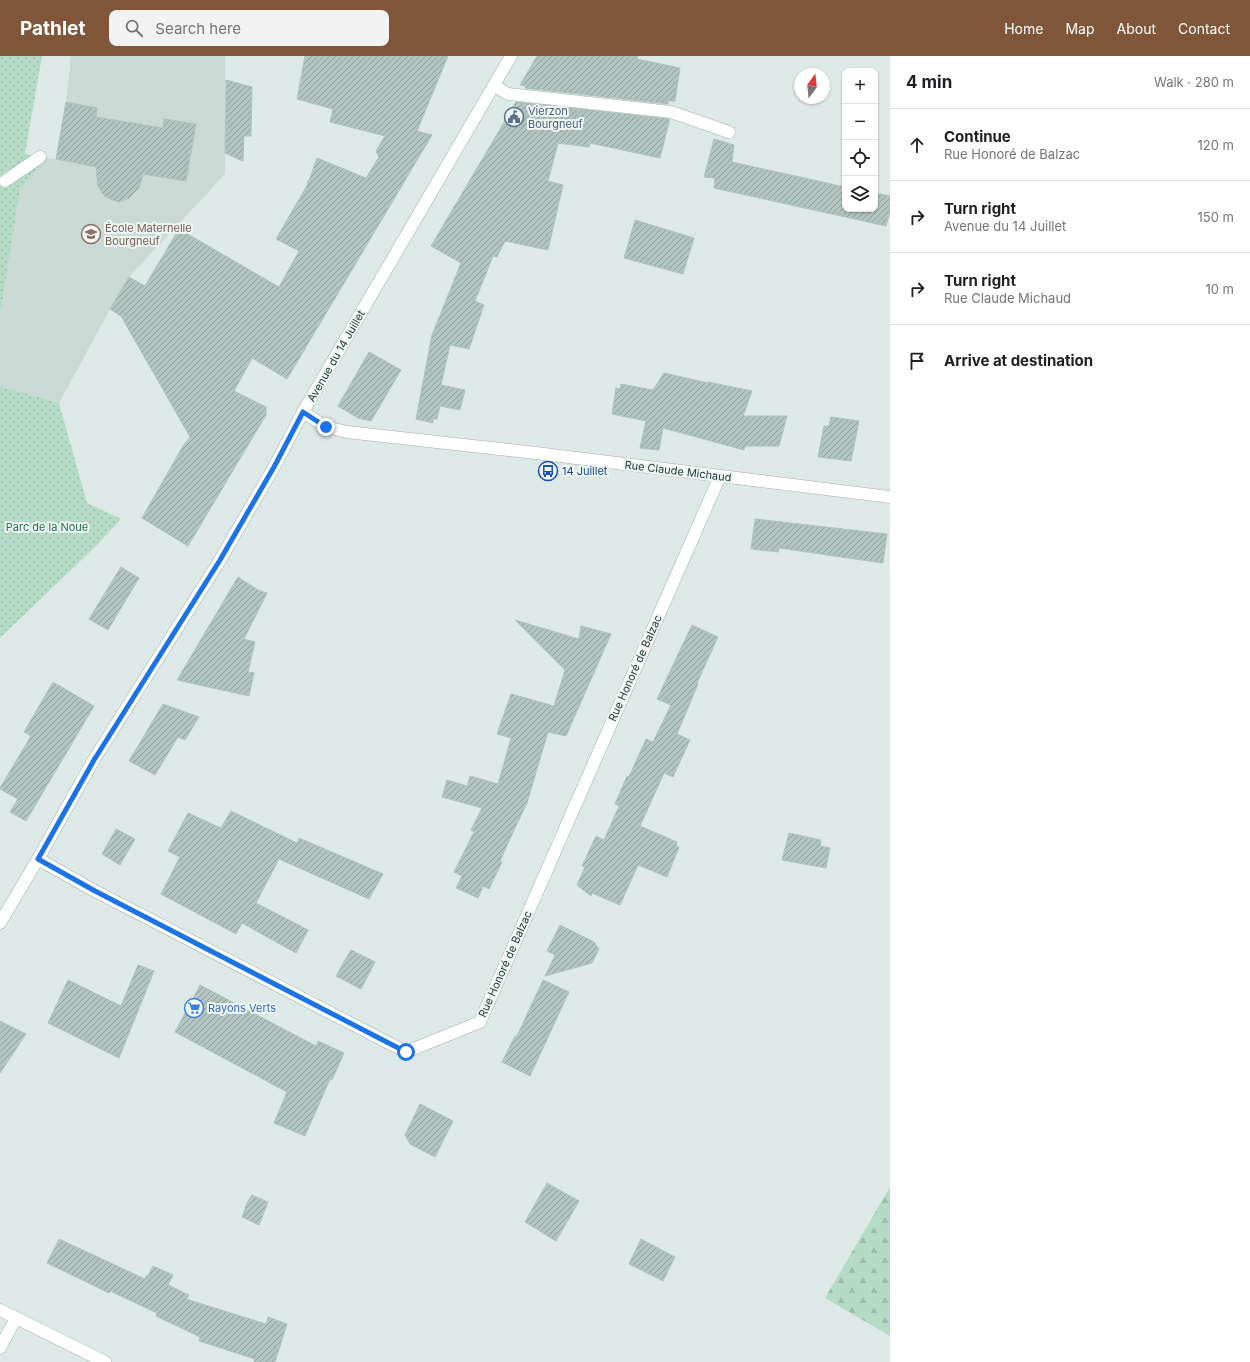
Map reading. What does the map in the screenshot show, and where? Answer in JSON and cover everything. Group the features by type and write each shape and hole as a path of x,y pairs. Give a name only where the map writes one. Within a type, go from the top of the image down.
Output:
{"street":[{"name":"Avenue du 14 Juillet","path":"0,923 94,760 220,560 274,467 303,412 511,56"},
{"path":"494,86 508,94 671,112 729,132"},
{"path":"5,181 40,157"},
{"name":"Rue Claude Michaud","path":"303,412 326,427 347,432 536,453 890,497"},
{"name":"Rue Honoré de Balzac","path":"38,859 95,891 406,1052 480,1022 720,476"},
{"path":"0,1310 105,1362"},
{"path":"0,1348 16,1318"}],"shaded area":[{"name":"École Maternelle Bourgneuf","path":"71,56 225,56 225,174 129,277 59,403 0,386 0,316 20,190 46,158 56,159 66,102"}],"green space":[{"path":"0,56 42,56 25,154 46,158 20,190 0,316"},
{"name":"Parc de la Noue","path":"0,386 59,403 87,503 121,519 96,546 0,638"},
{"path":"890,1187 890,1336 825,1298"}],"building":[{"path":"305,56 448,56 417,131 432,135 287,379 252,358 234,391 266,407 266,415 188,546 142,518 183,446 190,437 121,316 110,309 129,277 145,286 179,229 279,287 299,251 276,239 308,184 307,183 317,158 366,178 379,157 376,151 385,136 330,122 333,109 297,99"},
{"path":"537,56 638,56 637,59 680,68 675,101 668,101 668,104 525,88 526,86 520,85"},
{"path":"226,80 252,87 251,136 244,136 243,161 225,153"},
{"path":"66,102 97,108 96,117 163,128 164,119 196,124 186,181 143,174 139,188 129,198 119,202 105,196 98,186 96,167 56,159"},
{"path":"516,102 669,119 669,122 660,158 590,143 589,147 558,143 548,181 563,185 548,250 505,241 497,257 493,256 475,301 484,305 469,349 450,345 441,385 465,390 460,410 440,406 437,419 433,419 433,423 416,419 432,335 461,263 431,246"},
{"path":"714,139 734,145 732,162 842,186 842,212 878,212 878,194 890,196 890,211 886,226 714,188 715,178 704,177"},
{"path":"635,220 694,238 683,274 624,258"},
{"path":"369,352 401,370 371,421 358,418 338,406"},
{"path":"664,373 752,391 743,416 787,416 779,446 745,446 744,450 663,428 659,450 640,448 646,421 612,414 616,388 620,389 621,384 653,390"},
{"path":"831,417 859,421 851,461 818,457 824,426 829,426"},
{"path":"755,519 887,534 883,563 779,548 778,552 751,549"},
{"path":"121,567 139,578 108,630 89,619"},
{"path":"238,577 258,590 267,593 244,639 255,642 248,672 254,673 249,696 177,680"},
{"path":"515,620 579,639 581,626 611,634 566,736 548,732 527,803 500,861 502,862 489,889 483,886 478,898 456,888 462,876 454,872 474,832 471,830 482,808 442,797 447,780 467,786 470,776 498,784 511,738 497,734 511,694 554,706 565,670"},
{"path":"692,625 718,637 697,683 698,684 677,734 690,740 673,777 664,773 640,826 677,842 676,846 679,847 667,877 638,865 620,905 592,893 591,896 577,885 585,867 582,866 596,836 604,840 619,806 615,804 627,776 629,777 646,739 653,742 671,705 657,699"},
{"path":"53,682 94,706 26,821 10,812 18,799 0,788 31,736 24,732"},
{"path":"163,704 199,717 185,740 178,737 155,775 129,761"},
{"path":"231,811 297,843 299,838 383,874 369,899 279,859 256,903 308,930 296,953 242,923 236,934 161,894 180,857 168,851 188,813 221,828"},
{"path":"116,829 135,839 120,865 102,854"},
{"path":"789,833 821,840 820,846 830,848 826,868 782,860"},
{"path":"560,925 594,942 599,949 592,963 545,976 555,955 547,951"},
{"path":"351,950 375,962 361,989 336,976"},
{"path":"138,965 154,971 119,1058 48,1023 68,980 121,1006"},
{"path":"543,980 569,992 530,1076 502,1062 515,1036 517,1036"},
{"path":"200,985 316,1046 318,1041 344,1053 332,1080 330,1079 305,1136 274,1123 287,1092 175,1032"},
{"path":"0,1021 26,1034 0,1073"},
{"path":"420,1104 453,1121 435,1157 410,1144 405,1135"},
{"path":"547,1183 579,1201 556,1241 525,1222"},
{"path":"252,1195 268,1202 259,1225 242,1217"},
{"path":"59,1239 145,1279 153,1266 173,1275 168,1285 189,1295 186,1299 266,1324 268,1317 287,1324 275,1362 254,1362 255,1359 199,1341 200,1337 156,1316 157,1313 110,1291 109,1293 47,1263"},
{"path":"641,1239 675,1257 663,1281 629,1264"}],"place":[{"name":"Vierzon Bourgneuf","path":"514,117"},
{"name":"École Maternelle Bourgneuf","path":"91,234"},
{"name":"14 Juillet","path":"548,471"},
{"name":"Rayons Verts","path":"194,1008"}],"route":[{"path":"326,427 303,412 274,467 220,560 94,760 38,859 95,891 406,1052"}]}
